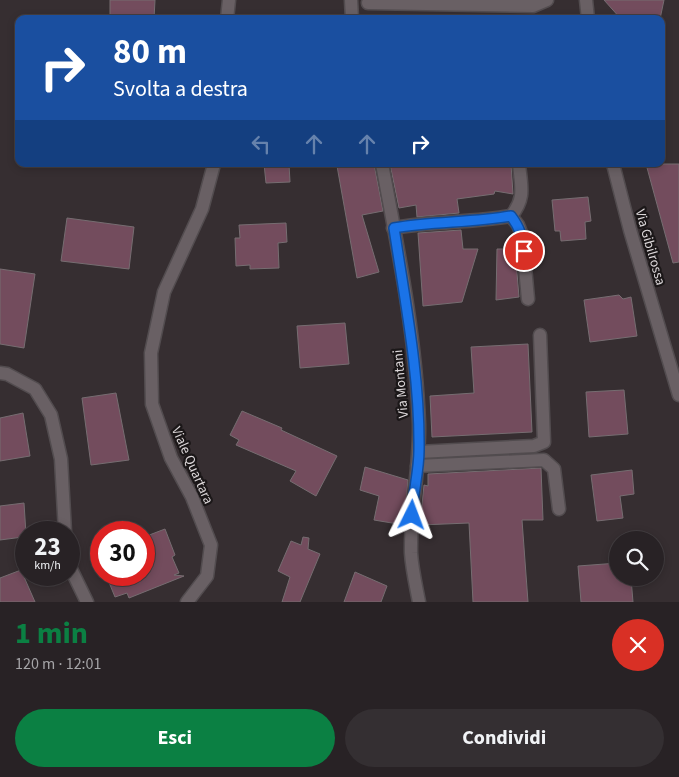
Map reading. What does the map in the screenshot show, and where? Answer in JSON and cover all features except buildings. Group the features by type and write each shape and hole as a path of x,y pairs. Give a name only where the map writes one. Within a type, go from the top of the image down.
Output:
{"street":[{"path":"227,15 229,0"},
{"path":"351,0 352,15"},
{"path":"368,3 534,6 547,0"},
{"path":"586,0 588,15"},
{"name":"Viale Quartara","path":"187,602 207,576 211,545 192,496 171,458 152,404 151,353 164,292 202,209 213,167"},
{"name":"Via Montani","path":"383,167 411,340 419,452 413,495 411,554 419,602"},
{"path":"394,228 430,222 474,222 511,216 520,205 522,198 518,167"},
{"name":"Via Gibilrossa","path":"615,167 630,230 679,395"},
{"path":"511,216 522,235 528,299"},
{"path":"419,452 534,446 544,442 540,335"},
{"path":"0,373 7,374 35,390 51,415 61,459 64,521"},
{"path":"417,466 544,460 554,469 559,509"},
{"path":"79,586 87,602"}],"route":[{"path":"412,515 419,452 419,421 411,340 394,228 430,222 474,222 511,216 522,235 524,251"}]}
